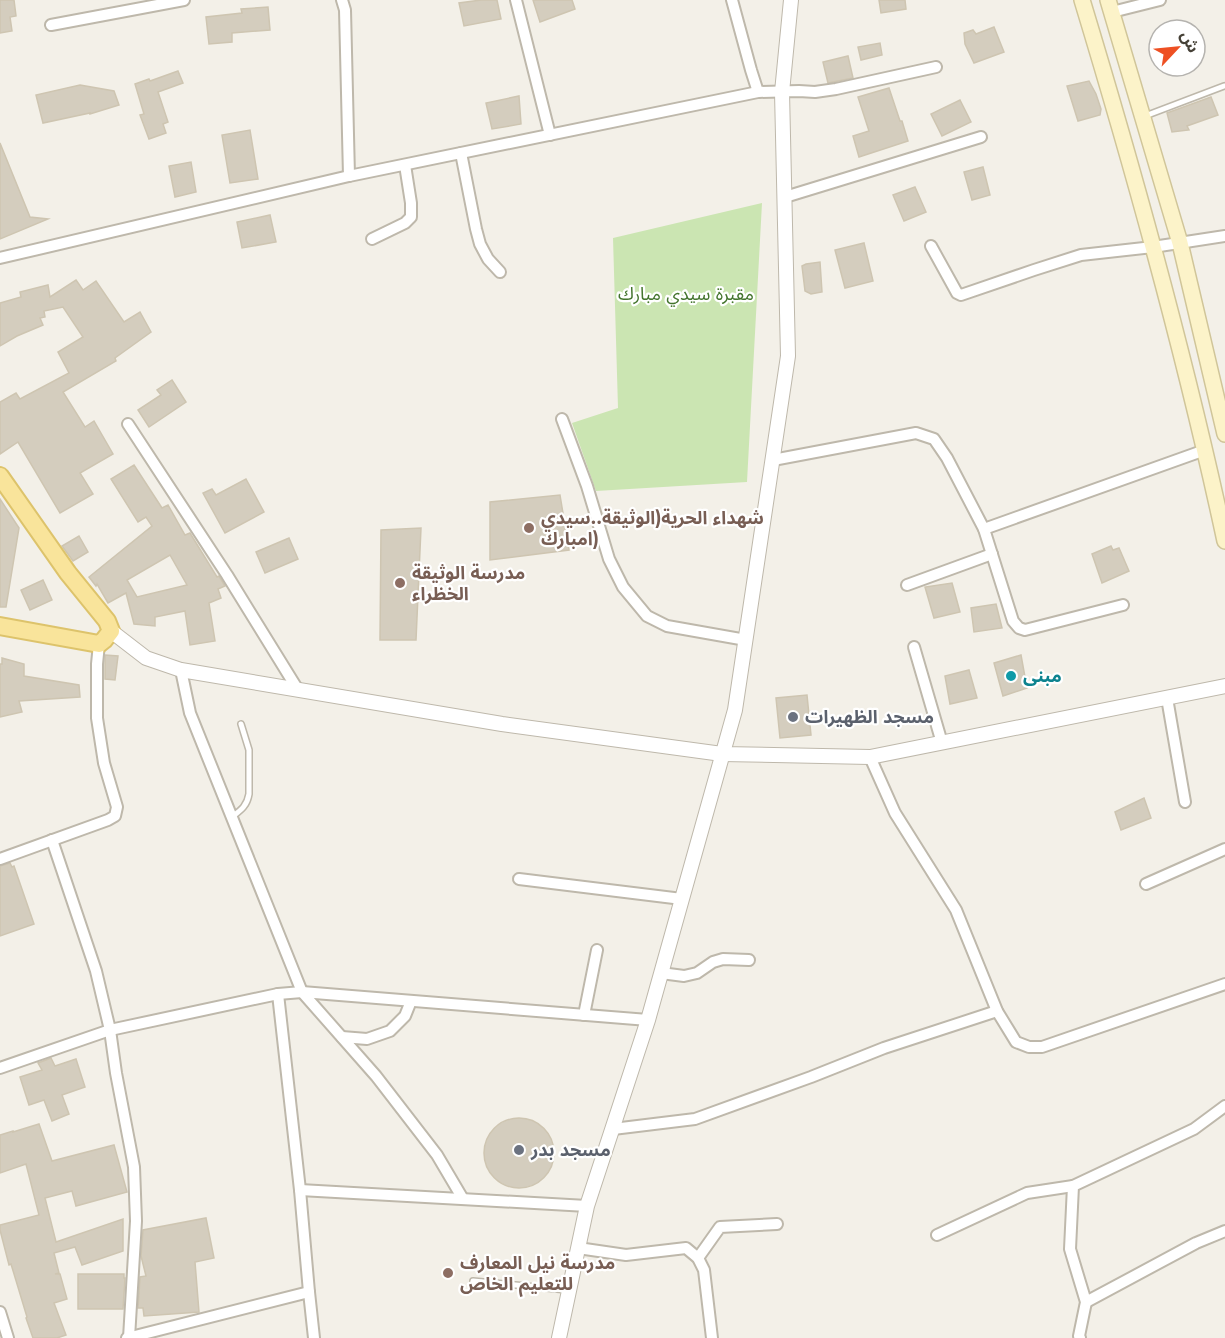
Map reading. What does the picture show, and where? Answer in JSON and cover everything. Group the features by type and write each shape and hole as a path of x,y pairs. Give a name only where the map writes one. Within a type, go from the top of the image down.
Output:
{"main road":[{"path":"1082,0 1153,247 1205,450 1225,541"},
{"path":"1110,6 1180,243 1225,435"},
{"path":"0,476 68,573 107,621 111,631 99,644 0,626"}],"street":[{"path":"51,25 184,0"},
{"path":"342,0 345,10 349,176"},
{"path":"516,0 550,135"},
{"path":"732,0 758,92"},
{"path":"559,1338 588,1206 648,1020 735,710 788,356 782,92 791,0"},
{"path":"1110,6 1160,0"},
{"path":"0,258 349,176 758,92 815,92 936,67"},
{"path":"785,197 981,137"},
{"path":"461,153 480,244 488,259 500,272"},
{"path":"372,239 405,223 411,217 405,165"},
{"path":"931,246 957,292 961,295 1081,255 1225,236"},
{"path":"562,419 587,486 609,559 623,587 641,609 647,616 667,626 746,640"},
{"path":"128,424 228,575 298,690"},
{"path":"773,460 916,433 934,439 947,458 984,529 1013,621 1019,628 1025,630 1123,605"},
{"path":"984,529 1205,450"},
{"path":"907,585 992,554"},
{"path":"111,631 146,658 181,670 502,724 722,754 870,757 1225,686"},
{"path":"0,859 115,816 117,807 104,763 97,718 99,644"},
{"path":"914,647 942,742"},
{"path":"181,670 190,713 302,992 376,1076 437,1155 463,1199"},
{"path":"1167,698 1185,802"},
{"path":"870,757 895,813 956,910 997,1011 1016,1042 1029,1047 1042,1047 1225,984"},
{"path":"52,840 96,971 110,1030 134,1167 136,1221 128,1338 309,1292"},
{"path":"1146,884 1225,849"},
{"path":"519,879 681,899"},
{"path":"584,1015 597,950"},
{"path":"661,973 684,976 697,973 713,962 723,959 749,960"},
{"path":"0,1068 110,1030 278,994 302,992 648,1020"},
{"path":"278,994 315,1338"},
{"path":"342,1037 367,1039 390,1031 405,1016 411,1001"},
{"path":"613,1129 695,1119 884,1048 997,1011"},
{"path":"937,1235 1027,1193 1073,1185 1194,1129 1225,1106"},
{"path":"1073,1185 1070,1249 1086,1302 1078,1337"},
{"path":"300,1190 588,1206"},
{"path":"698,1258 720,1227 777,1224"},
{"path":"1086,1302 1196,1243 1225,1231"},
{"path":"578,1248 626,1255 686,1248 698,1258 704,1270 712,1338"},
{"path":"0,1312 8,1338"}],"lane":[{"path":"1144,117 1224,86"},
{"path":"232,817 244,808 249,794 249,750 241,724"},
{"path":"473,1281 569,1290"}],"green space":[{"name":"مقبرة سيدي مبارك","path":"762,203 747,482 596,491 572,423 618,408 613,238"}],"building":[{"path":"0,0 14,0 16,16 10,17 12,31 0,33"},
{"path":"497,0 501,19 464,26 459,3"},
{"path":"533,0 572,0 575,9 540,22"},
{"path":"879,0 905,0 906,9 881,13"},
{"path":"268,7 270,30 232,33 232,42 209,44 206,17 242,13 241,9"},
{"path":"994,27 1004,52 974,63 965,44 964,33 973,30 976,34"},
{"path":"880,43 882,55 861,60 858,47"},
{"path":"848,56 853,78 828,83 823,62"},
{"path":"178,71 183,83 158,92 168,122 163,124 166,133 149,139 140,115 144,114 135,84"},
{"path":"1089,81 1101,109 1100,115 1078,121 1067,86"},
{"path":"80,85 114,91 119,105 90,114 43,123 36,95"},
{"path":"889,88 908,141 859,157 853,136 869,131 858,97"},
{"path":"519,96 521,124 492,129 486,103"},
{"path":"1211,97 1218,115 1187,126 1189,130 1172,132 1167,113"},
{"path":"960,100 971,122 942,136 931,114"},
{"path":"250,130 258,179 230,183 222,135"},
{"path":"0,143 30,217 48,219 0,239"},
{"path":"191,162 196,192 175,197 169,166"},
{"path":"983,167 990,195 972,200 964,172"},
{"path":"915,187 926,212 904,221 893,195"},
{"path":"270,215 276,242 242,248 237,222"},
{"path":"864,243 873,281 845,288 835,250"},
{"path":"820,262 822,292 811,294 805,291 802,266"},
{"path":"76,280 83,290 96,281 124,322 140,312 151,332 115,358 116,361 63,392 85,427 94,421 113,454 80,473 93,494 60,513 18,442 0,454 0,402 16,393 20,399 69,373 58,352 83,337 63,307 44,311 45,317 40,318 43,325 0,346 0,303 21,297 20,292 48,285 50,297"},
{"path":"172,380 186,402 149,427 138,410 161,395 157,390"},
{"path":"134,465 162,508 168,505 185,535 190,533 217,577 219,576 225,586 218,589 221,598 209,603 215,641 190,645 185,611 155,617 155,626 134,624 126,593 108,603 97,584 96,586 89,577 152,526 146,517 138,522 111,479","holes":["170,555 187,585 137,597 127,580"]},
{"path":"246,479 264,512 225,533 203,493 212,489 216,495"},
{"path":"560,495 569,550 490,560 490,502"},
{"path":"0,499 19,528 6,607 0,607"},
{"path":"421,528 416,640 380,640 381,530"},
{"path":"79,536 88,552 73,561 62,546"},
{"path":"289,538 298,559 265,573 256,552"},
{"path":"1111,546 1113,550 1119,548 1129,571 1102,583 1092,554"},
{"path":"43,580 52,600 30,610 21,590"},
{"path":"952,583 960,612 934,618 925,587"},
{"name":"مبنى","path":"996,604 1002,628 974,632 971,608"},
{"path":"105,655 118,656 115,680 105,679"},
{"name":"مبنى","path":"1021,655 1027,688 1003,696 994,663"},
{"path":"2,658 24,664 24,676 79,685 80,697 19,701 22,712 0,717"},
{"name":"مبنى","path":"969,670 977,698 950,704 945,676"},
{"name":"مسجد الظهيرات","path":"807,695 811,735 780,738 776,698"},
{"path":"1144,798 1151,818 1121,830 1115,812"},
{"path":"10,863 12,867 14,866 34,924 0,936 0,866"},
{"path":"51,1058 55,1066 76,1059 85,1087 62,1095 69,1114 52,1121 44,1100 29,1105 20,1077 42,1070 38,1063"},
{"name":"مسجد بدر","path":"519,1118 532,1121 544,1128 551,1140 554,1153 551,1166 544,1178 532,1185 519,1188 506,1185 494,1178 487,1166 484,1153 487,1140 494,1128 506,1121"},
{"path":"39,1124 52,1161 114,1145 127,1192 76,1206 72,1191 45,1198 56,1242 123,1219 123,1251 82,1265 75,1247 54,1253 59,1273 55,1274 60,1274 67,1299 54,1303 66,1335 57,1338 33,1338 0,1230 0,1225 39,1215 26,1164 0,1173 0,1135"},
{"path":"206,1218 214,1258 195,1262 199,1312 144,1316 143,1308 138,1308 140,1277 146,1276 141,1256 143,1230"},
{"path":"78,1274 124,1274 123,1309 78,1309"}],"place":[{"name":"شهداء الحرية(الوثيقة..سيدي امبارك)","path":"529,528"},
{"name":"مدرسة الوثيقة الخظراء","path":"400,583"},
{"name":"مبنى","path":"1011,676"},
{"name":"مسجد الظهيرات","path":"793,717"},
{"name":"مسجد بدر","path":"519,1150"},
{"name":"مدرسة نيل المعارف للتعليم الخاص","path":"448,1273"}]}
